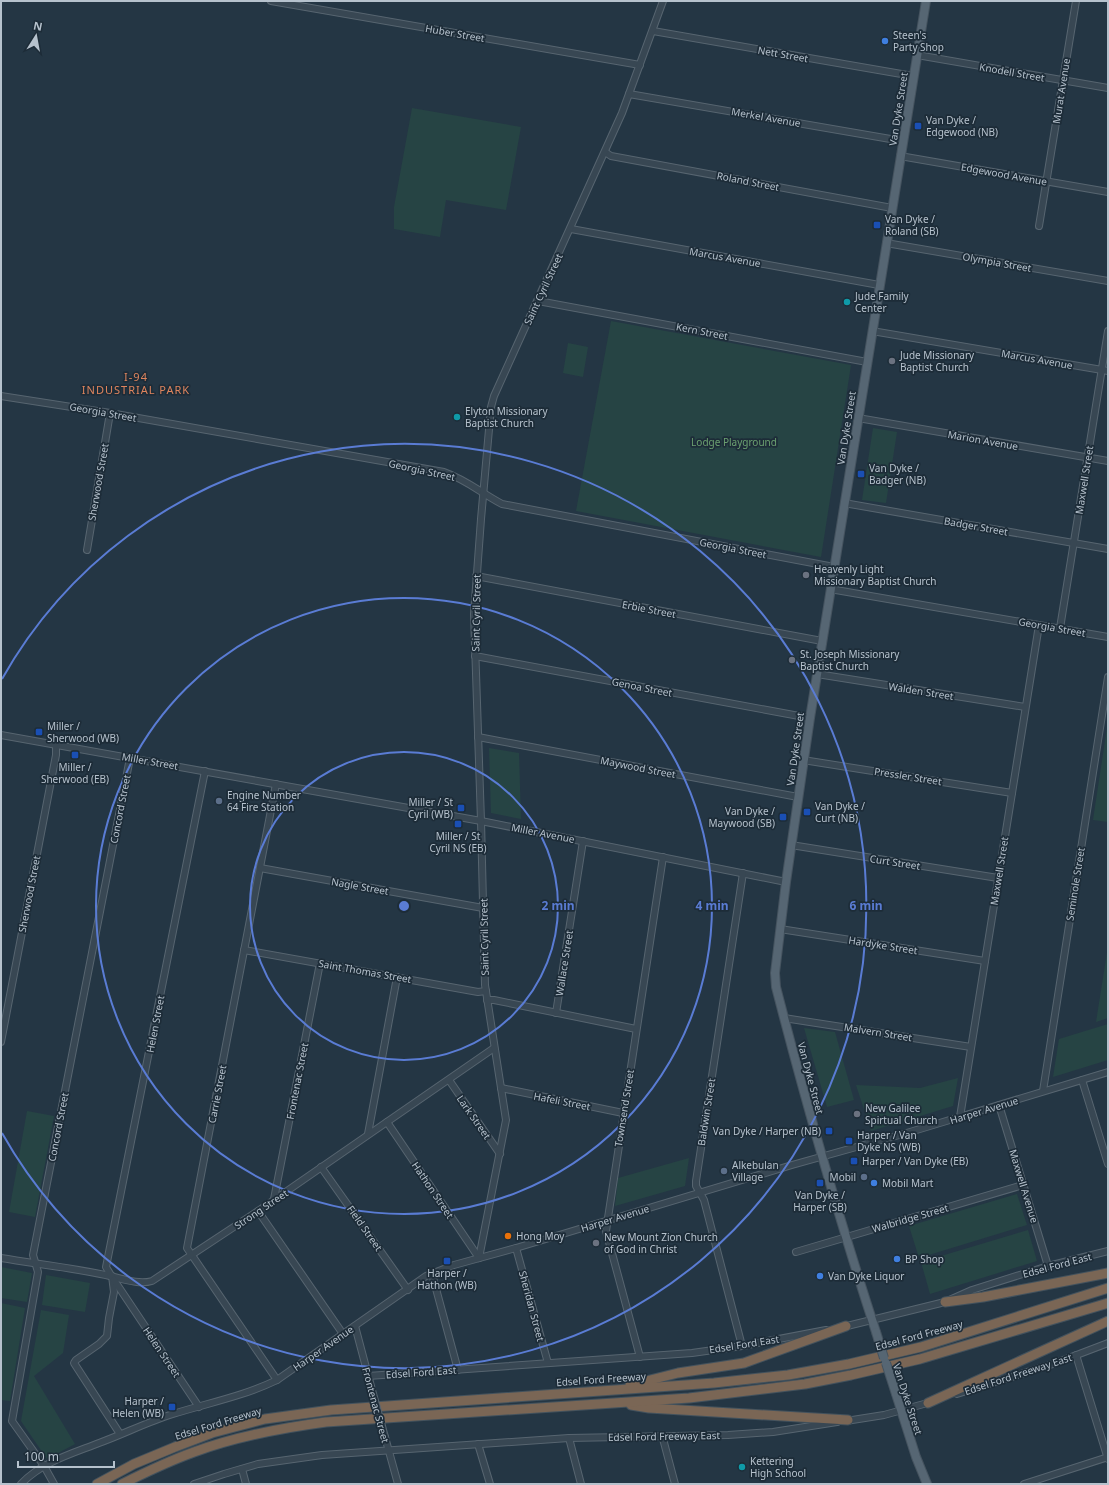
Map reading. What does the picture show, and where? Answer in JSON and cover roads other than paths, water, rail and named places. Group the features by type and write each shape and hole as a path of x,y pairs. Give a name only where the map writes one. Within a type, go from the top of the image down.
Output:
{"highway":[{"path":"945,1302 983,1298 1108,1273"},
{"name":"Edsel Ford Freeway","path":"97,1484 134,1464 181,1444 231,1428 278,1417 331,1410 753,1379 849,1364 921,1347 1108,1288"},
{"name":"Edsel Ford Freeway","path":"122,1484 156,1467 196,1451 246,1436 278,1429 326,1422 689,1398 806,1384 851,1376 920,1359 1108,1303"},
{"path":"928,1403 1108,1320"},
{"path":"612,1389 661,1376 744,1363 846,1326"},
{"path":"618,1403 649,1408 848,1420"}],"main road":[{"name":"Van Dyke Street","path":"926,1 902,141 803,760 780,929 775,980 822,1156 846,1237 916,1457 927,1484"}],"street":[{"name":"Huber Street","path":"271,1 640,65"},
{"name":"Saint Cyril Street","path":"479,1258 506,1120 486,991 482,821 474,614 476,576 492,401 605,152 629,94 664,1"},
{"name":"Murat Avenue","path":"1038,226 1076,1"},
{"name":"Nett Street","path":"653,31 913,76"},
{"name":"Knodell Street","path":"917,56 1108,88"},
{"name":"Merkel Avenue","path":"629,94 902,141"},
{"name":"Roland Street","path":"605,152 611,156 892,208"},
{"name":"Edgewood Avenue","path":"900,156 1108,192"},
{"name":"Marcus Avenue","path":"570,229 879,285"},
{"name":"Olympia Street","path":"886,243 1108,281"},
{"name":"Kern Street","path":"538,301 867,362"},
{"name":"Marcus Avenue","path":"872,331 1105,371"},
{"name":"Maxwell Street","path":"1060,628 1087,458 1105,371 1108,331"},
{"name":"Georgia Street","path":"1,396 110,413 444,472 473,485 483,494 502,504 834,567"},
{"name":"Sherwood Street","path":"87,550 110,413"},
{"name":"Marion Avenue","path":"858,418 1108,461"},
{"name":"Badger Street","path":"844,504 1108,549"},
{"name":"Erbie Street","path":"476,576 822,641"},
{"name":"Georgia Street","path":"830,589 1108,636"},
{"name":"Maxwell Street","path":"960,1117 1039,625"},
{"name":"Genoa Street","path":"475,656 810,718"},
{"name":"Walden Street","path":"817,674 1025,707"},
{"name":"Seminole Street","path":"1043,1091 1108,677"},
{"name":"Miller Street","path":"1,735 299,788"},
{"name":"Maywood Street","path":"478,737 798,797"},
{"name":"Sherwood Street","path":"1,1042 56,754 56,744"},
{"name":"Concord Street","path":"54,1484 44,1466 12,1421 38,1272 33,1255 130,758"},
{"name":"Pressler Street","path":"803,760 1012,792"},
{"name":"Helen Street","path":"199,1407 117,1286 106,1267 205,771"},
{"name":"Carrie Street","path":"276,784 187,1248 277,1380"},
{"name":"Miller Avenue","path":"299,788 482,821 786,882"},
{"name":"Wallace Street","path":"556,1013 583,841"},
{"name":"Curt Street","path":"792,845 998,878"},
{"name":"Townsend Street","path":"640,1356 606,1231 606,1221 663,857"},
{"name":"Nagle Street","path":"260,868 483,908"},
{"name":"Baldwin Street","path":"742,1346 706,1208 696,1186 696,1181 743,873"},
{"name":"Hardyke Street","path":"780,929 985,961"},
{"name":"Saint Thomas Street","path":"244,950 478,992 486,991"},
{"name":"Frontenac Street","path":"274,1200 320,963"},
{"path":"368,1134 397,977"},
{"path":"487,1000 494,1000 636,1029"},
{"name":"Malvern Street","path":"784,1018 971,1047"},
{"name":"Strong Street","path":"1,1258 112,1276 135,1282 152,1281 274,1200 494,1048"},
{"name":"Harper Avenue","path":"21,1484 44,1466 70,1453 100,1443 159,1419 254,1390 277,1380 426,1276 454,1265 516,1248 822,1156 960,1117 1108,1072"},
{"name":"Lark Street","path":"448,1080 500,1154"},
{"path":"1082,1080 1108,1164"},
{"name":"Hafeli Street","path":"501,1088 623,1113"},
{"name":"Maxwell Avenue","path":"999,1105 1048,1266"},
{"name":"Hathon Street","path":"387,1122 479,1258"},
{"name":"Field Street","path":"321,1167 408,1290"},
{"name":"Walbridge Street","path":"796,1252 1023,1185"},
{"path":"258,1210 343,1334"},
{"name":"Sheridan Street","path":"516,1248 548,1363"},
{"name":"Edsel Ford East","path":"368,1376 692,1353 742,1346 846,1326 945,1302 972,1290 1048,1266 1108,1251"},
{"path":"432,1274 458,1370"},
{"path":"112,1276 114,1292 107,1336 97,1346 76,1360 74,1363 120,1434"},
{"name":"Frontenac Street","path":"355,1326 398,1484"},
{"name":"Edsel Ford Freeway East","path":"389,1451 569,1438 662,1435 728,1435 796,1430 902,1411 1052,1364 1108,1342"},
{"path":"1024,1484 1108,1458 1076,1355"},
{"path":"662,1435 675,1484"},
{"path":"569,1438 581,1484"},
{"path":"478,1444 490,1484"},
{"path":"194,1484 242,1469 297,1458 389,1451"},
{"path":"242,1469 246,1484"}],"place":[{"name":"Steen's Party Shop","path":"885,41"},
{"name":"Van Dyke / Edgewood (NB)","path":"918,126"},
{"name":"Van Dyke / Roland (SB)","path":"877,225"},
{"name":"Jude Family Center","path":"847,302"},
{"name":"Jude Missionary Baptist Church","path":"892,361"},
{"name":"Elyton Missionary Baptist Church","path":"457,417"},
{"name":"Van Dyke / Badger (NB)","path":"861,474"},
{"name":"Heavenly Light Missionary Baptist Church","path":"806,575"},
{"name":"St. Joseph Missionary Baptist Church","path":"792,660"},
{"name":"Miller / Sherwood (WB)","path":"39,732"},
{"name":"Miller / Sherwood (EB)","path":"75,755"},
{"name":"Engine Number 64 Fire Station","path":"219,801"},
{"name":"Miller / St Cyril (WB)","path":"461,808"},
{"name":"Van Dyke / Curt (NB)","path":"807,812"},
{"name":"Van Dyke / Maywood (SB)","path":"783,817"},
{"name":"Miller / St Cyril NS (EB)","path":"458,824"},
{"name":"New Galilee Spirtual Church","path":"857,1114"},
{"name":"Van Dyke / Harper (NB)","path":"829,1131"},
{"name":"Harper / Van Dyke NS (WB)","path":"849,1141"},
{"name":"Harper / Van Dyke (EB)","path":"854,1161"},
{"name":"Alkebulan Village","path":"724,1171"},
{"name":"Mobil","path":"864,1177"},
{"name":"Van Dyke / Harper (SB)","path":"820,1183"},
{"name":"Mobil Mart","path":"874,1183"},
{"name":"Hong Moy","path":"508,1236"},
{"name":"New Mount Zion Church of God in Christ","path":"596,1243"},
{"name":"BP Shop","path":"897,1259"},
{"name":"Harper / Hathon (WB)","path":"447,1261"},
{"name":"Van Dyke Liquor","path":"820,1276"},
{"name":"Harper / Helen (WB)","path":"172,1407"},
{"name":"Kettering High School","path":"742,1467"}],"district":[{"name":"I-94 INDUSTRIAL PARK","path":"136,383"}],"park label":[{"name":"Lodge Playground","path":"734,442"}]}
